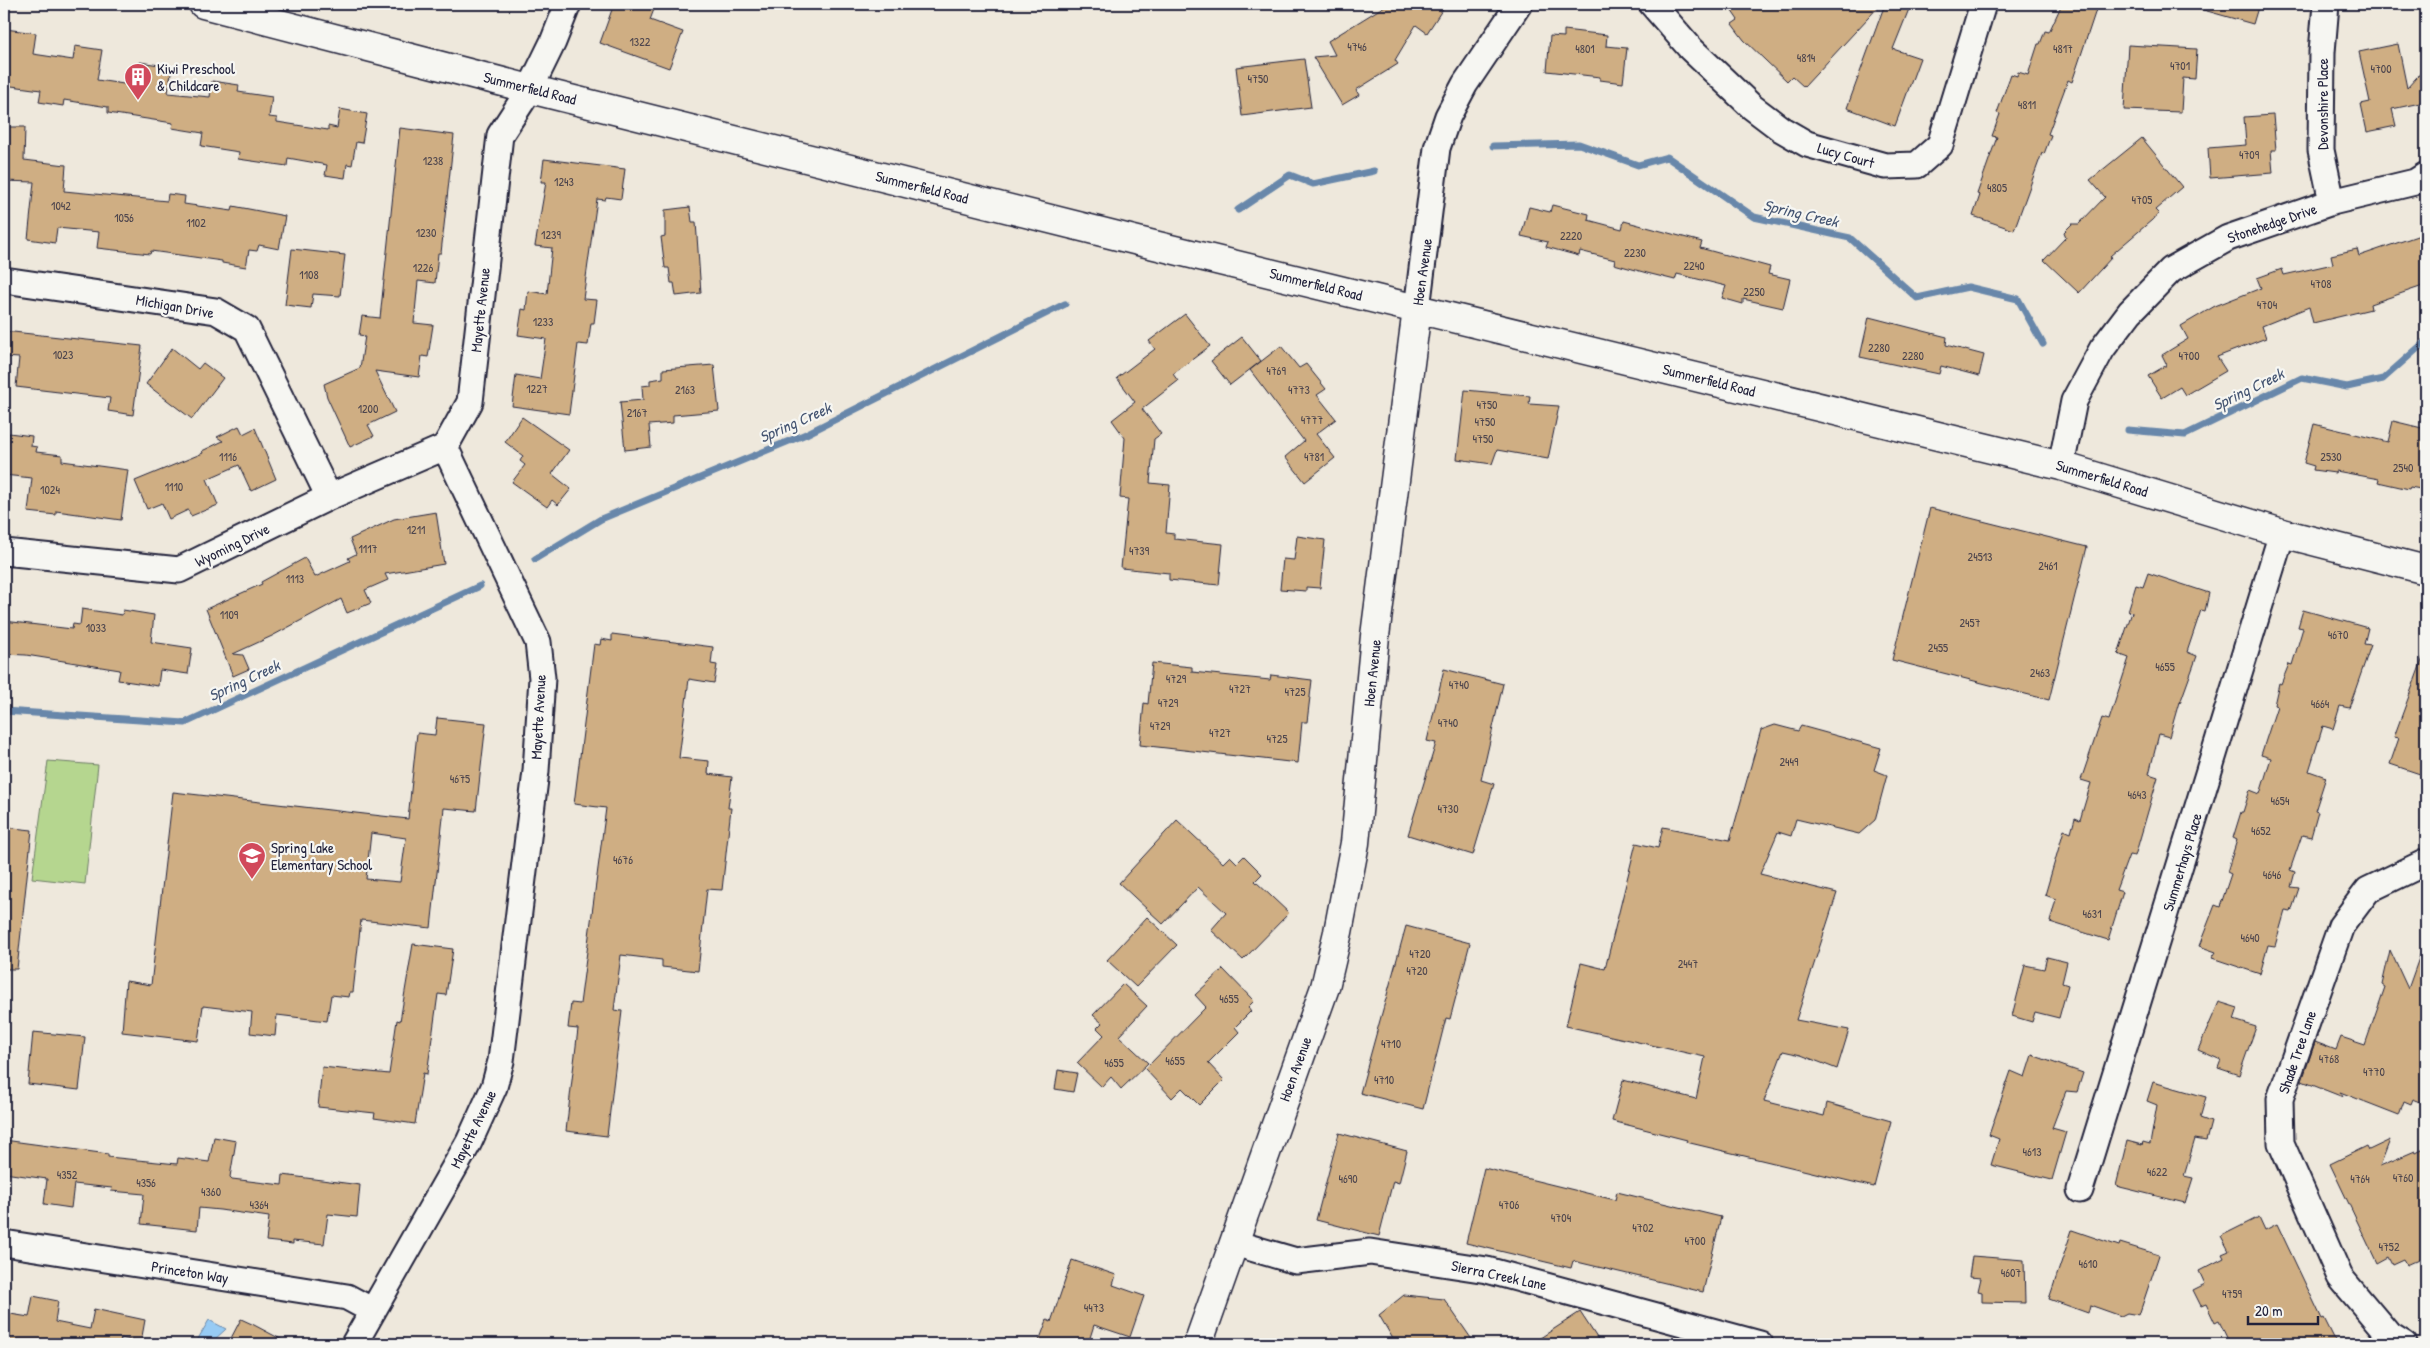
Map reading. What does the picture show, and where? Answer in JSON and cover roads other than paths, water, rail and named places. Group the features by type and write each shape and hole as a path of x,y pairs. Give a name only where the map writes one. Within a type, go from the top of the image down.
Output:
{"street":[{"name":"Summerfield Road","path":"204,4 530,89 1417,309 2061,466 2282,533 2426,570"},
{"name":"Mayette Avenue","path":"354,1344 469,1142 494,1087 501,1061 541,708 542,678 538,642 445,447 470,402 500,135 530,89 554,42 568,4"},
{"name":"Hoen Avenue","path":"1198,1344 1325,987 1338,932 1355,843 1375,636 1440,140 1448,116 1465,84 1520,4"},
{"name":"Lucy Court","path":"1652,4 1691,49 1752,107 1781,129 1807,144 1885,166 1917,165 1940,145 1983,4"},
{"name":"Devonshire Place","path":"2326,4 2322,52 2321,150 2332,202"},
{"name":"Stonehedge Drive","path":"2061,466 2074,401 2102,349 2130,312 2171,270 2228,238 2332,202 2414,182 2426,175"},
{"name":"Michigan Drive","path":"4,280 216,311 247,329 329,497"},
{"name":"Wyoming Drive","path":"4,552 179,570 329,497 445,447"},
{"name":"Summerhays Place","path":"2080,1190 2282,533"},
{"name":"Shade Tree Lane","path":"2404,1344 2388,1334 2340,1277 2280,1143 2280,1098 2340,926 2368,890 2426,862"},
{"name":"Princeton Way","path":"4,1243 347,1297 373,1311"},
{"name":"Sierra Creek Lane","path":"1234,1243 1296,1261 1370,1252 1488,1270 1760,1344"}],"water":[{"path":"209,1320 226,1329 214,1340 214,1344 195,1344"}],"waterway":[{"name":"Spring Creek","path":"1493,146 1579,144 1638,165 1667,157 1754,217 1850,238 1917,298 1968,287 2018,299 2043,344"},
{"name":"Spring Creek","path":"1238,210 1290,175 1313,184 1374,171"},
{"name":"Spring Creek","path":"535,559 601,519 806,434 1065,304"},
{"name":"Spring Creek","path":"2128,430 2185,435 2302,378 2347,387 2383,379 2426,341"},
{"name":"Spring Creek","path":"4,711 185,723 480,586"}],"place":[{"name":"Kiwi Preschool & Childcare","path":"138,101"},
{"name":"Spring Lake Elementary School","path":"252,880"}]}
